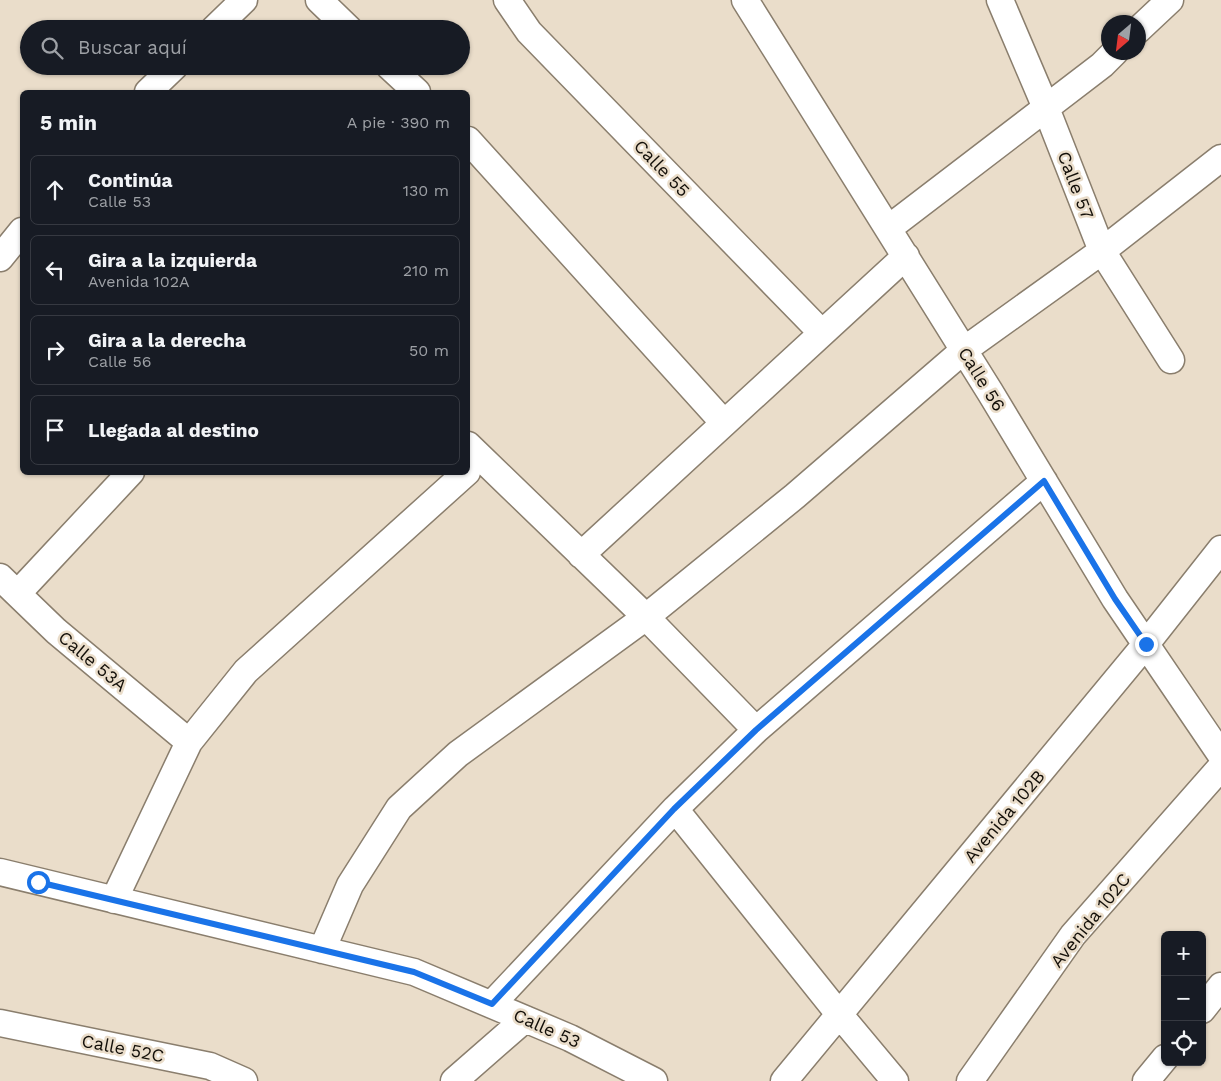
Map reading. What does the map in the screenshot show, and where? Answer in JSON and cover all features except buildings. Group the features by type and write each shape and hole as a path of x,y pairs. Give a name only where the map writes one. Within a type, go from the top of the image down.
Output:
{"street":[{"path":"223,20 244,0"},
{"path":"319,0 340,20"},
{"name":"Calle 55","path":"507,0 529,32 822,333"},
{"name":"Calle 56","path":"745,0 889,228 1115,599 1221,755"},
{"name":"Calle 57","path":"1000,0 1046,108 1102,251 1171,360"},
{"path":"1146,22 1170,0"},
{"path":"889,228 1046,108 1105,60"},
{"path":"150,90 166,75"},
{"path":"399,75 415,90"},
{"path":"470,142 724,423"},
{"path":"322,950 350,885 398,808 458,754 646,618 795,496 964,350 1102,251 1221,158"},
{"path":"0,258 20,233"},
{"path":"581,555 906,256"},
{"path":"471,462 581,555 756,730"},
{"path":"9,585 128,475"},
{"path":"114,900 189,742 246,671 457,475"},
{"path":"492,1004 674,809 756,730 1044,481"},
{"name":"Avenida 102B","path":"784,1081 1146,644 1221,549"},
{"name":"Calle 53A","path":"9,585 56,631 189,742"},
{"name":"Avenida 102C","path":"970,1081 1073,935 1221,767"},
{"path":"674,809 895,1081"},
{"name":"Calle 53","path":"0,872 414,972 570,1038 654,1081"},
{"path":"1206,1005 1221,986"},
{"path":"454,1081 525,1019"},
{"name":"Calle 52C","path":"0,1023 210,1066 244,1081"},
{"path":"1146,1081 1161,1063"}],"route":[{"path":"38,882 414,972 492,1004 674,809 756,730 1044,481 1115,599 1146,644"}]}
